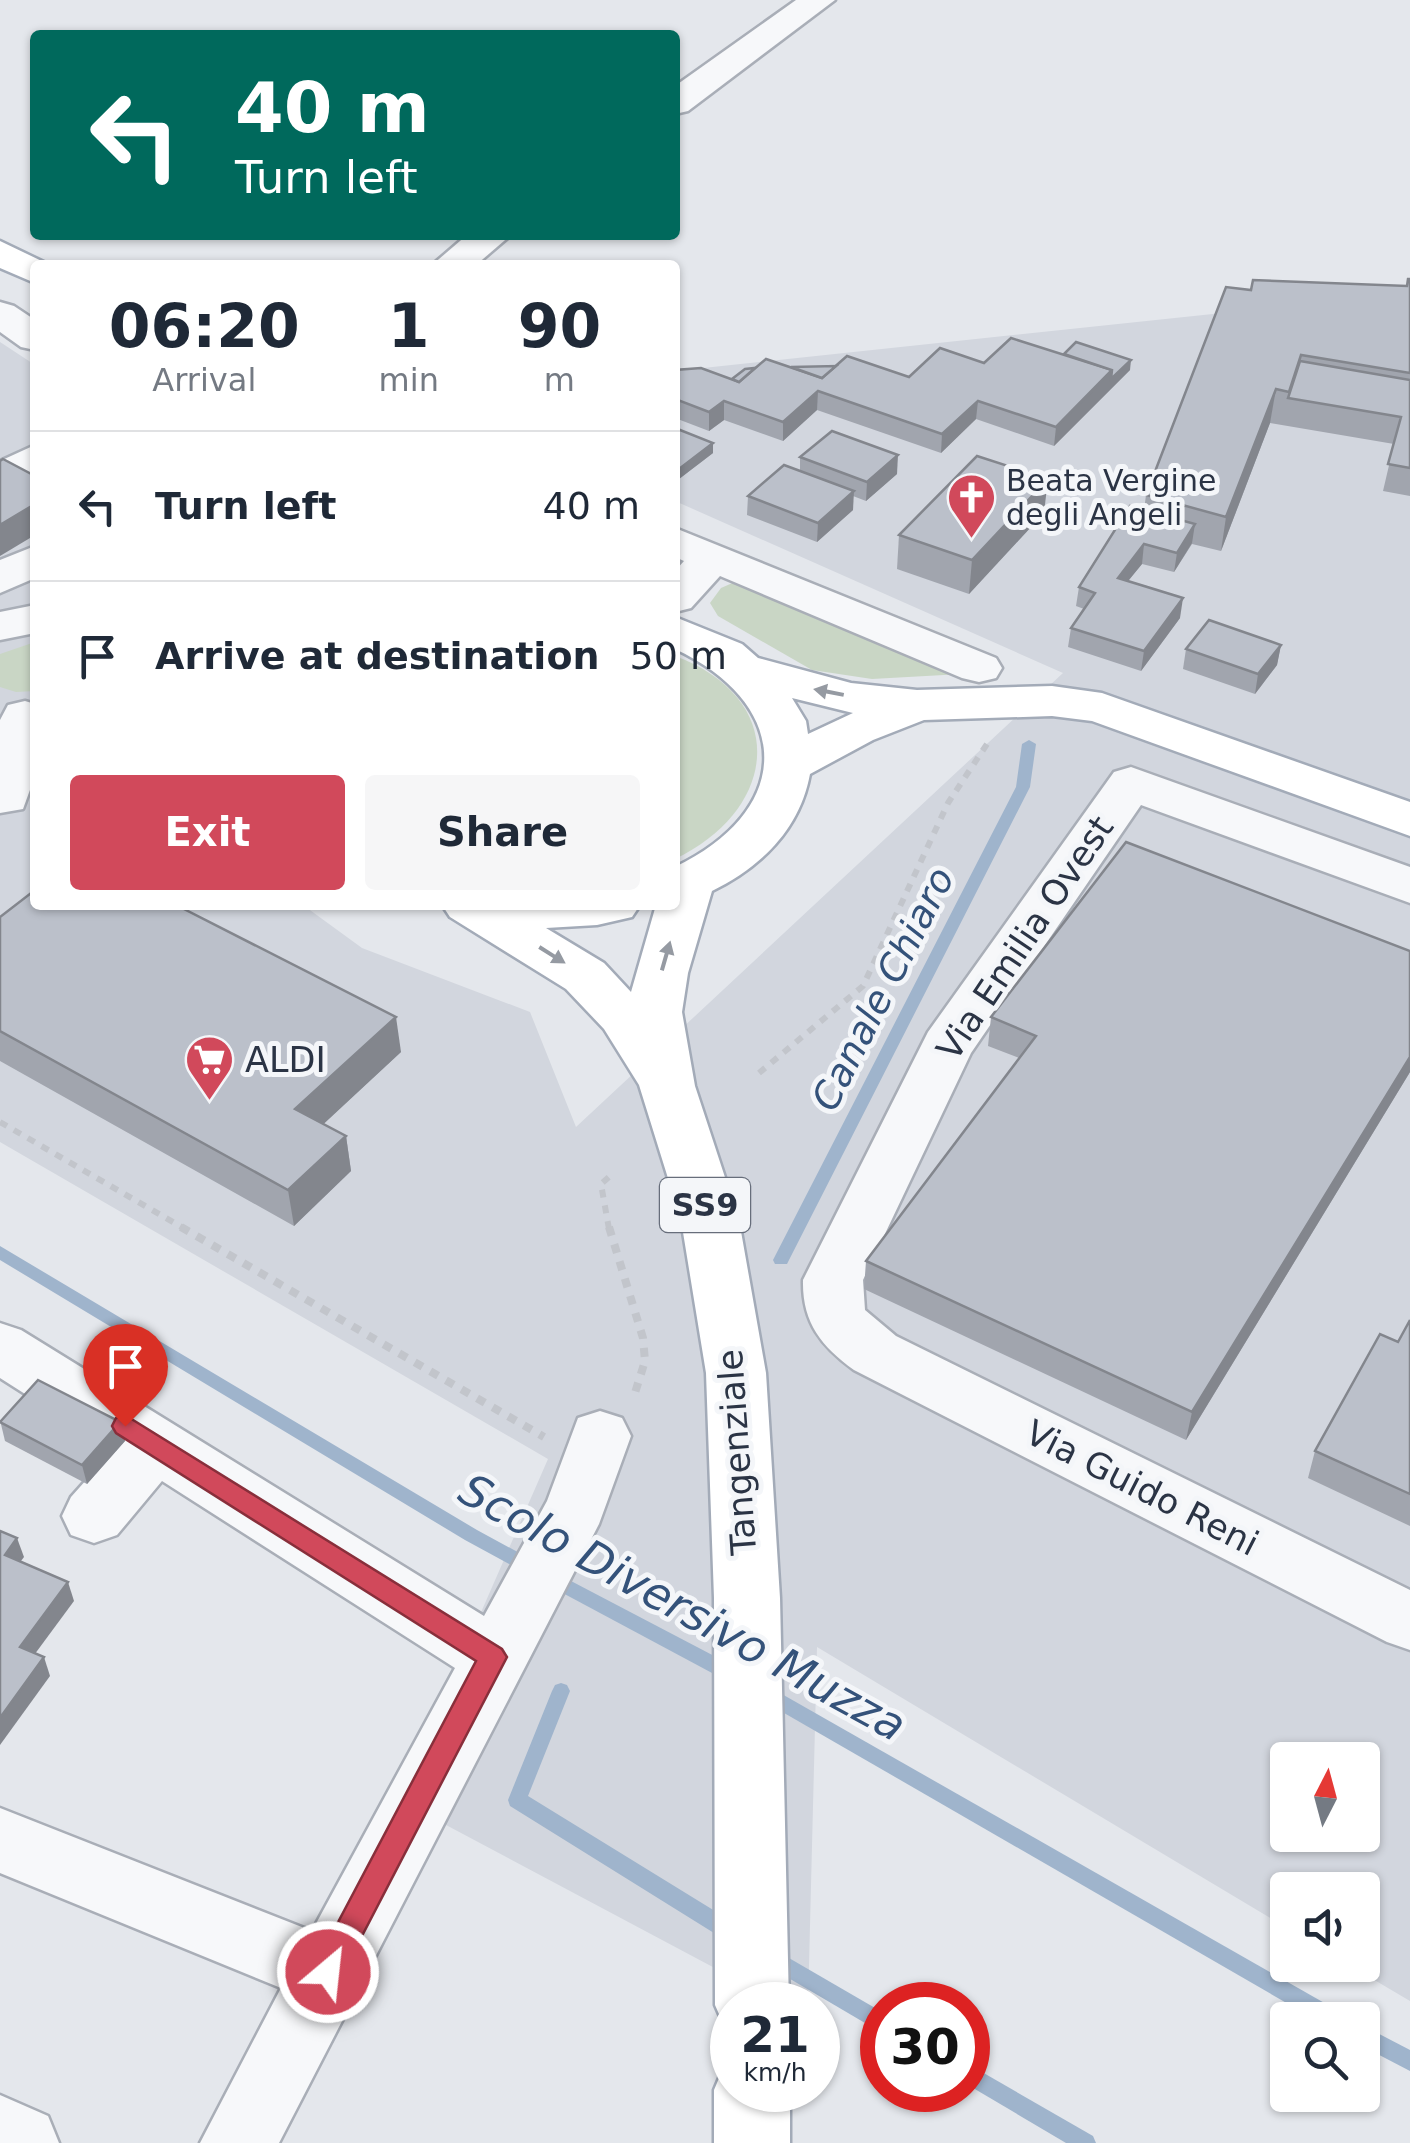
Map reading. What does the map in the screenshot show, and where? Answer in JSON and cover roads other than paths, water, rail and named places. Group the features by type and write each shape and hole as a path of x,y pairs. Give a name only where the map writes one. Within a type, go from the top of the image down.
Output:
{"main road":[{"path":"0,253 30,268"},
{"path":"680,634 717,650 744,668 813,689 916,706 1043,699 1132,718 1410,820"},
{"path":"682,885 730,859 762,829 782,797 790,764 789,738 780,713 744,668"},
{"path":"790,764 856,728 916,706"},
{"name":"Tangenziale","path":"476,910 584,976 623,1016 668,1086"},
{"path":"509,910 586,910"},
{"name":"Tangenziale","path":"676,910 655,1012 668,1086 710,1220 732,1351 748,1598 752,1965"},
{"path":"752,2112 752,2143"}],"street":[{"path":"680,99 818,0"},
{"path":"458,260 485,240"},
{"path":"0,314 30,335"},
{"path":"0,465 30,451"},
{"path":"0,480 30,461"},
{"path":"680,584 693,549 978,668"},
{"path":"0,579 30,562"},
{"path":"0,626 30,620"},
{"path":"0,793 6,798 20,716"},
{"name":"Via Emilia Ovest","path":"875,1353 840,1327 831,1304 833,1280 948,1046 1132,783 1410,886"},
{"path":"0,1347 156,1446 501,1643"},
{"name":"Via Guido Reni","path":"875,1353 1410,1622"},
{"path":"238,2143 577,1504 600,1436"},
{"path":"94,1516 156,1446"},
{"path":"0,1840 328,1972"},
{"path":"0,2134 21,2143"}],"waterway":[{"name":"Canale Chiaro","path":"781,1260 1023,787 1029,744"},
{"name":"Scolo Diversivo Muzza","path":"0,1252 530,1567"},
{"name":"Scolo Diversivo Muzza","path":"550,1578 733,1675"},
{"name":"Canale Chiaro","path":"561,1691 517,1800 729,1931"},
{"name":"Scolo Diversivo Muzza","path":"766,1693 1304,2002"},
{"name":"Canale Chiaro","path":"770,1956 860,2010"},
{"name":"Scolo Diversivo Muzza","path":"1380,2045 1410,2061"},
{"name":"Canale Chiaro","path":"990,2087 1086,2143"}],"place":[{"name":"Beata Vergine degli Angeli","path":"971,540"},
{"name":"ALDI","path":"210,1102"}]}
